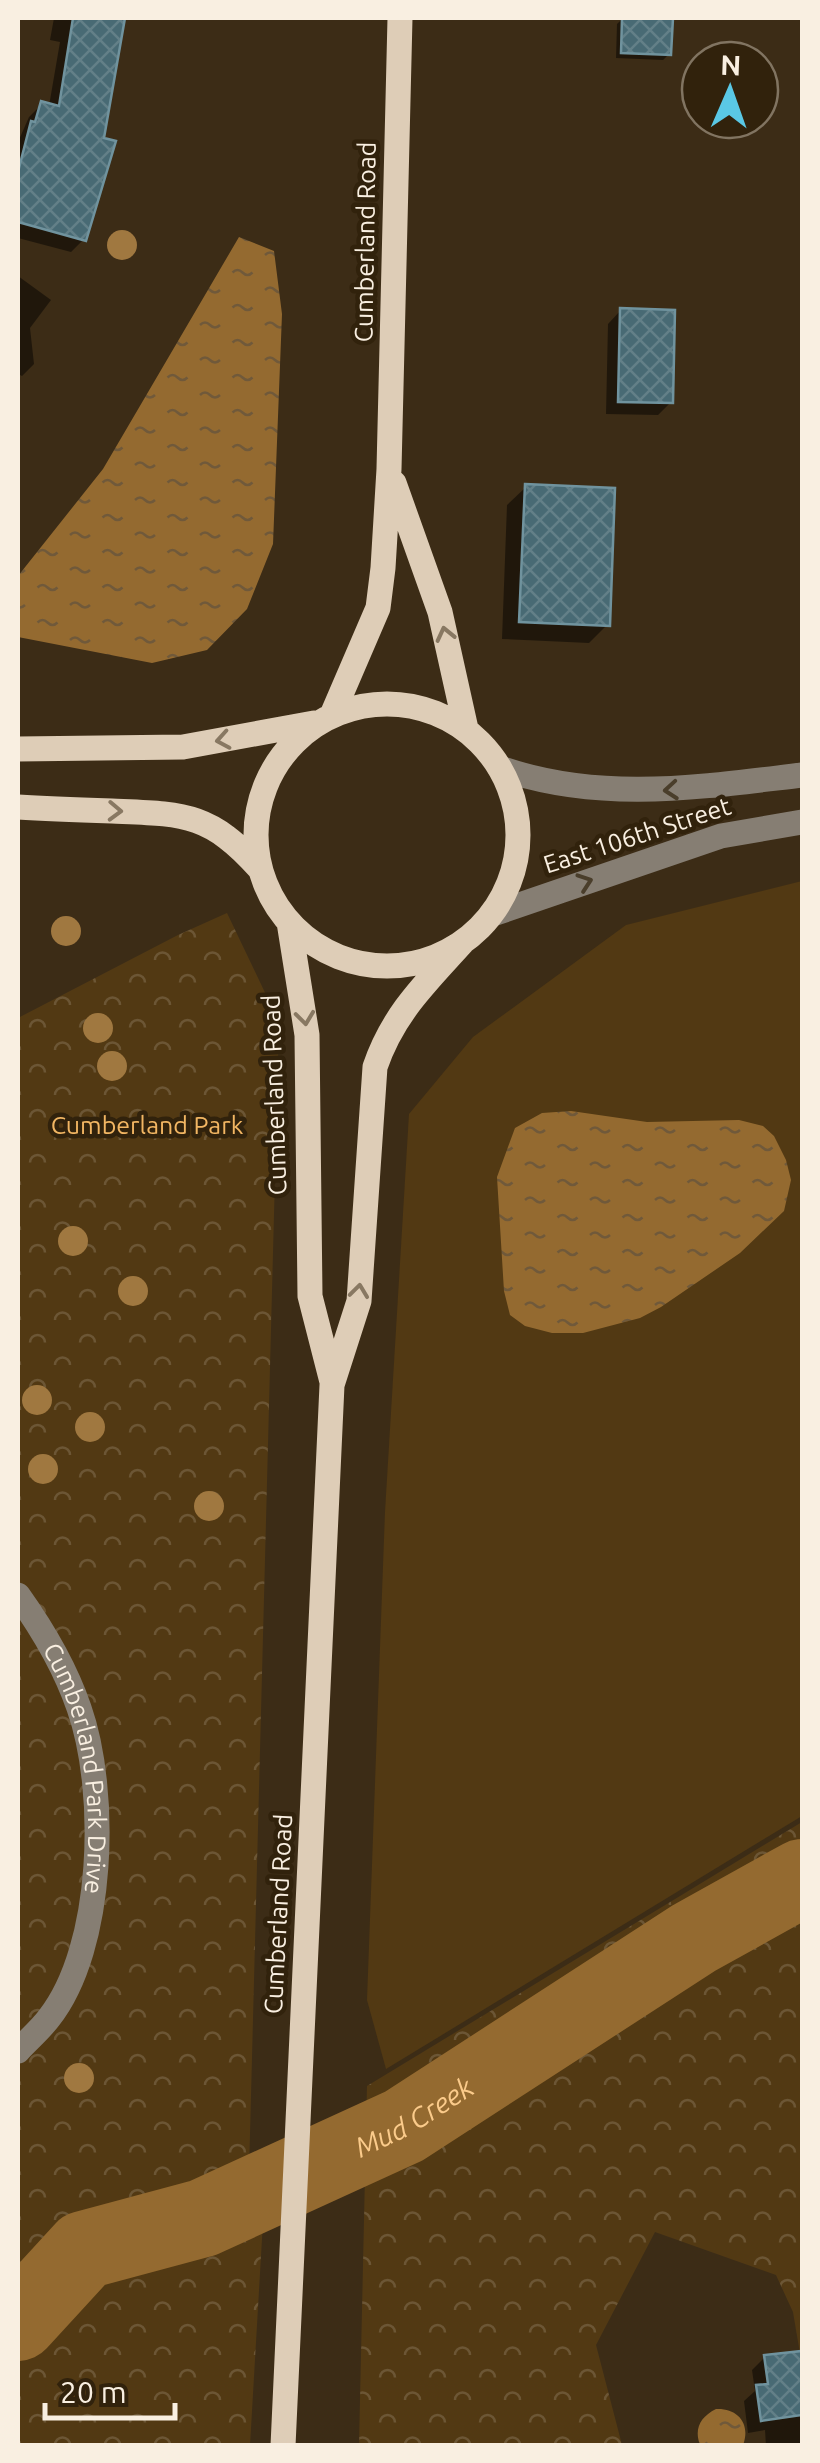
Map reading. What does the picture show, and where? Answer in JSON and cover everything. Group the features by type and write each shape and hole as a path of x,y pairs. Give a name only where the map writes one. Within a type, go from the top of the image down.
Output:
{"main road":[{"name":"Cumberland Road","path":"325,719 378,608 389,469 400,18"},
{"name":"Cumberland Road","path":"389,469 440,612 466,729"},
{"path":"18,749 182,747 325,719 366,705 401,704 436,712 466,729 488,750 517,809 519,846 511,882 493,914 462,943 428,960 390,966 353,962 318,947 288,922 272,898 256,843 257,814 264,787 277,762 296,740 325,719"},
{"path":"18,807 173,813 202,822 238,844 261,870"},
{"name":"Cumberland Road","path":"288,922 307,1035 310,1296 332,1385"},
{"name":"Cumberland Road","path":"283,2446 332,1385 359,1301 375,1068 385,1037 400,1012 462,943"}],"street":[{"name":"East 106th Street","path":"500,768 543,782 579,788 660,791 802,775"},
{"name":"East 106th Street","path":"493,914 721,836 802,822"},
{"name":"Cumberland Park Drive","path":"18,1594 48,1637 80,1709 95,1772 98,1834 91,1910 82,1945 51,2016 18,2051"}],"green space":[{"path":"802,881 802,1816 386,2069 367,2000 385,1512 409,1114 473,1037 626,925"},
{"name":"Cumberland Park","path":"227,913 279,1022 248,2210 264,2204 250,2445 18,2446 18,1018"},
{"path":"802,1822 802,2365 793,2312 776,2275 655,2232 596,2345 622,2445 359,2446 367,2086"}],"water":[{"path":"239,237 274,251 282,314 273,544 247,609 207,650 152,663 18,637 18,576 103,469"},
{"path":"571,1111 647,1122 739,1120 763,1126 774,1136 791,1180 784,1211 740,1253 640,1318 583,1333 552,1333 525,1326 510,1315 504,1291 497,1177 515,1128 542,1113"},
{"path":"716,2409 731,2411 741,2419 745,2430 743,2445 700,2445 700,2424"}],"building":[{"path":"73,18 125,18 104,138 116,141 86,241 18,222 18,172 31,121 35,122 41,101 59,106"},
{"path":"622,18 673,18 671,55 621,53"},
{"path":"620,308 675,310 673,403 618,402"},
{"path":"525,484 615,488 610,626 519,622"},
{"path":"802,2351 802,2415 761,2421 756,2385 768,2384 764,2355"}],"waterway":[{"name":"Mud Creek","path":"18,2322 84,2250 203,2218 404,2126 694,1938 802,1878"}]}
